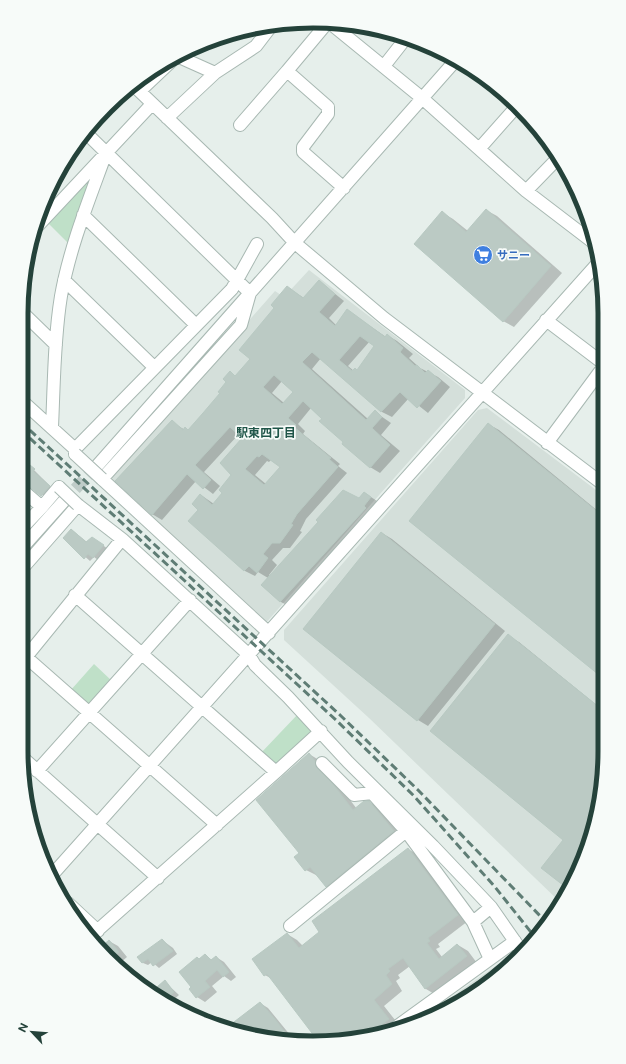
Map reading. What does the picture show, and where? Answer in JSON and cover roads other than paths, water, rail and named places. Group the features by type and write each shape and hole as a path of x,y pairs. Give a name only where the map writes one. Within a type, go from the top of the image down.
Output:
{"street":[{"path":"240,125 324,29"},
{"path":"337,29 422,98 526,191 588,238"},
{"path":"167,118 215,73 256,46 265,32"},
{"path":"384,66 403,42"},
{"path":"184,59 215,73"},
{"path":"96,466 295,244 452,64"},
{"path":"287,71 328,107 328,114 303,147 303,152 344,188"},
{"path":"137,89 272,218 295,244 384,318 547,443 598,479"},
{"path":"43,220 152,104"},
{"path":"479,149 514,110"},
{"path":"90,137 250,293"},
{"path":"52,427 56,345 64,280 83,215 106,153"},
{"path":"526,191 554,162"},
{"path":"83,215 196,325"},
{"path":"75,451 154,367 232,289 257,244"},
{"path":"55,872 269,633 481,392 595,267"},
{"path":"64,280 154,367"},
{"path":"102,479 241,325 250,293"},
{"path":"28,318 56,345"},
{"path":"546,320 598,360"},
{"path":"547,443 598,373"},
{"path":"28,405 52,427 102,479 269,633"},
{"path":"28,522 59,487 78,505 122,540 190,600 249,655 254,665 321,731 348,762 428,840 491,907 518,945 490,959 404,1021"},
{"path":"28,495 42,507"},
{"path":"28,541 63,502"},
{"path":"28,562 78,505"},
{"path":"28,654 75,595 122,540"},
{"path":"75,595 276,772"},
{"path":"37,771 190,600"},
{"path":"28,659 217,825"},
{"path":"95,933 321,731"},
{"path":"29,763 158,878"},
{"path":"322,763 354,795 372,793 406,831 473,922 490,959"},
{"path":"290,926 406,831"},
{"path":"473,922 491,907"}],"tunnel":[{"path":"63,502 97,466"}],"railway":[{"path":"28,428 340,715 418,790 543,919"},
{"path":"28,436 337,721 414,796 495,887 532,933"}],"place":[{"name":"サニー","path":"483,255"}],"district":[{"name":"駅東四丁目","path":"266,433"}]}
